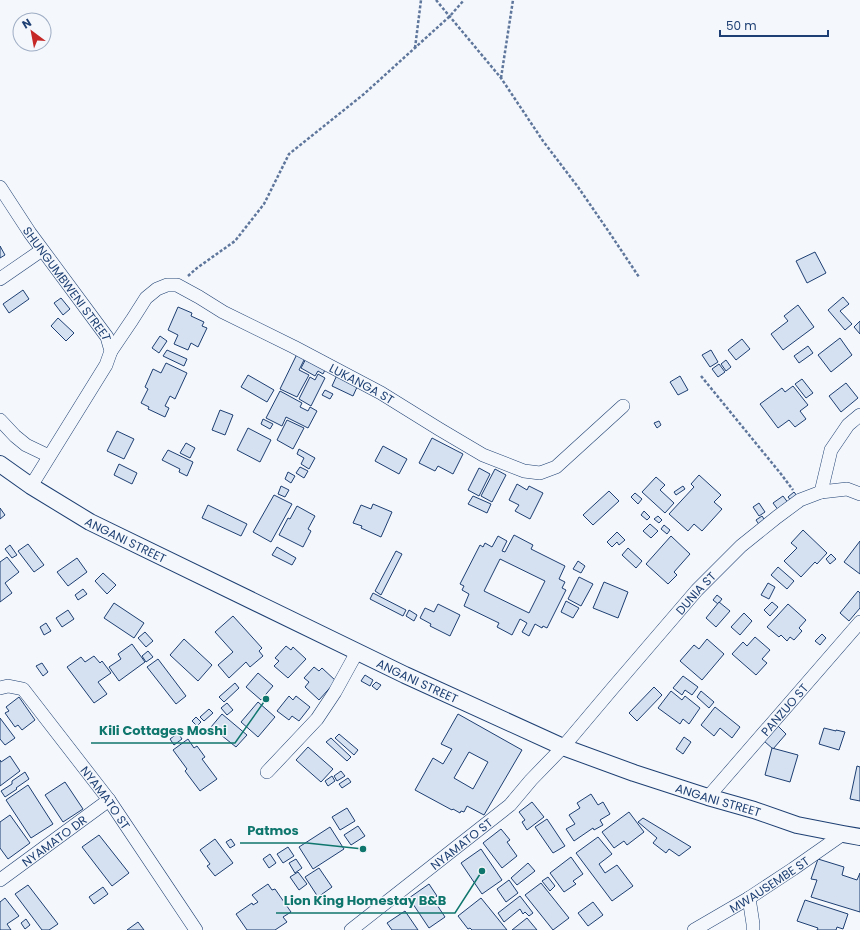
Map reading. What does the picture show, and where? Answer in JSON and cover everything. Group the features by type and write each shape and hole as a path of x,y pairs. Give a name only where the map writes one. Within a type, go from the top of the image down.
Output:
{"street":[{"name":"SHUNGUMBWENI STREET","path":"0,187 42,250 107,337 111,351 106,365 31,486"},
{"path":"0,279 42,250"},
{"path":"111,351 146,298 157,289 167,285 177,285"},
{"name":"LUKANGA ST","path":"177,285 223,312 294,347 381,393 439,430 483,455 524,471 540,473 556,467 623,406"},
{"path":"821,492 831,450 848,425 860,414"},
{"path":"0,420 26,445 49,456"},
{"name":"ANGANI STREET","path":"0,464 31,486 90,522 356,652 563,747 634,773 754,810 797,825 860,837"},
{"name":"DUNIA ST","path":"563,747 697,590 741,546 800,500 821,492 847,489 860,494"},
{"name":"PANZUO ST","path":"708,797 860,622"},
{"path":"267,772 317,719 335,692 356,652"},
{"name":"NYAMATO ST","path":"0,688 8,686 23,689 109,800 196,930"},
{"name":"NYAMATO ST","path":"351,930 510,805 563,747"},
{"name":"NYAMATO DR","path":"0,880 109,800"},
{"name":"MWAUSEMBE ST","path":"694,930 748,898 843,834"},
{"path":"748,898 753,930"}],"path":[{"path":"414,48 421,0"},
{"path":"436,0 501,78 543,141 578,187 639,277"},
{"path":"177,285 197,268 235,241 264,204 289,154 364,94 450,16 464,0"},
{"path":"501,78 513,0"},
{"path":"701,376 781,474 800,500"}],"building":[{"path":"0,246 5,255 0,258"},
{"path":"815,252 826,273 807,283 796,261"},
{"path":"23,290 29,299 9,313 3,304"},
{"path":"843,297 849,304 840,311 852,324 845,330 828,310"},
{"path":"61,298 70,309 63,315 54,303"},
{"path":"798,305 814,327 783,350 771,334 788,321 784,316"},
{"path":"178,307 192,313 191,316 204,322 202,326 207,328 198,347 191,343 188,350 174,344 178,335 168,330"},
{"path":"58,318 74,333 66,341 51,326"},
{"path":"860,321 860,334 854,327"},
{"path":"160,336 167,341 159,353 152,348"},
{"path":"840,338 852,355 831,372 818,355"},
{"path":"742,339 750,349 736,360 728,350"},
{"path":"808,346 813,353 799,363 794,356"},
{"path":"167,350 187,359 184,366 163,356"},
{"path":"711,350 718,362 710,367 702,355"},
{"path":"298,352 306,356 299,370 309,375 297,397 280,389"},
{"path":"308,355 327,366 323,374 318,371 315,376 301,368"},
{"path":"726,360 731,367 726,371 721,364"},
{"path":"166,363 187,373 175,399 170,396 165,406 169,408 165,417 148,409 149,407 141,403 148,389 145,387 153,369 161,373"},
{"path":"719,364 725,372 718,377 712,369"},
{"path":"318,374 325,378 311,406 299,399 310,377 315,380"},
{"path":"248,375 274,390 267,402 241,387"},
{"path":"337,375 358,385 353,396 332,386"},
{"path":"680,376 688,390 678,395 670,382"},
{"path":"802,379 813,393 806,398 795,384"},
{"path":"846,383 858,398 841,412 829,396"},
{"path":"793,386 808,405 800,411 806,419 795,427 789,420 778,428 760,404 782,388 785,392"},
{"path":"325,390 333,394 330,399 322,395"},
{"path":"280,391 302,403 300,407 308,411 310,407 317,411 308,428 286,417 282,426 266,418"},
{"path":"220,410 233,415 225,435 212,430"},
{"path":"263,419 273,424 270,429 261,424"},
{"path":"287,420 304,428 293,449 277,440"},
{"path":"659,421 661,425 657,428 654,423"},
{"path":"248,428 271,440 260,462 237,450"},
{"path":"117,431 134,439 124,459 107,451"},
{"path":"432,438 463,454 453,474 438,466 435,471 419,463"},
{"path":"186,443 195,448 190,458 180,453"},
{"path":"383,446 407,459 399,474 375,461"},
{"path":"299,449 315,458 309,469 301,464 304,458 297,454"},
{"path":"168,450 193,462 187,476 179,472 180,469 162,460"},
{"path":"119,464 137,473 132,484 114,475"},
{"path":"300,467 308,471 304,478 296,473"},
{"path":"479,468 490,474 479,496 468,490"},
{"path":"495,469 506,475 492,502 481,496"},
{"path":"288,472 295,476 291,483 285,479"},
{"path":"699,475 721,495 714,502 722,509 702,531 694,524 688,531 669,514 694,487 691,484"},
{"path":"656,477 665,485 660,490 674,503 665,513 642,492"},
{"path":"517,484 527,490 529,486 543,493 530,519 515,511 519,505 509,500"},
{"path":"281,486 289,490 285,497 278,494"},
{"path":"683,486 685,489 676,495 674,492"},
{"path":"609,491 619,501 593,525 583,515"},
{"path":"794,492 798,497 792,502 788,497"},
{"path":"635,493 642,499 638,504 631,497"},
{"path":"274,495 292,504 271,542 253,532"},
{"path":"473,496 491,504 487,513 468,504"},
{"path":"783,496 789,504 779,511 773,503"},
{"path":"759,503 765,512 759,516 753,507"},
{"path":"373,504 392,512 381,537 361,528 362,526 353,523 361,505 371,509"},
{"path":"208,505 247,524 241,536 202,518"},
{"path":"297,506 315,516 308,529 311,531 303,547 279,535 288,518 290,519"},
{"path":"0,508 5,515 0,519"},
{"path":"644,511 650,517 647,520 641,515"},
{"path":"658,516 662,520 659,523 654,519"},
{"path":"762,516 766,522 760,526 756,520"},
{"path":"650,524 658,531 651,538 643,531"},
{"path":"664,525 670,530 667,534 661,529"},
{"path":"803,530 827,553 817,564 815,562 801,577 784,561 797,548 791,543"},
{"path":"617,532 625,540 619,545 617,542 612,547 607,542"},
{"path":"514,535 533,545 531,549 565,566 559,579 565,582 562,588 566,590 547,628 543,626 542,628 535,624 529,636 522,632 527,623 520,619 512,635 497,627 499,623 464,606 469,594 462,590 464,586 460,584 480,545 483,547 485,543 492,547 498,536 507,541 502,551 505,552","holes":["500,559 545,581 529,613 484,591"]},
{"path":"671,536 690,554 674,572 677,575 668,584 646,564"},
{"path":"860,541 860,574 844,562"},
{"path":"28,544 44,565 34,572 18,551"},
{"path":"10,545 17,555 12,558 5,549"},
{"path":"277,547 296,558 292,565 272,555"},
{"path":"628,548 642,561 636,568 622,555"},
{"path":"396,551 402,554 381,595 375,591"},
{"path":"831,554 836,559 830,564 826,559"},
{"path":"7,557 19,572 5,583 12,593 0,602 0,562"},
{"path":"77,558 87,572 68,586 57,572"},
{"path":"578,561 585,566 581,573 573,569"},
{"path":"778,567 794,581 787,589 771,575"},
{"path":"103,573 116,585 107,594 95,581"},
{"path":"579,577 593,584 581,606 568,599"},
{"path":"604,582 628,592 618,618 593,608"},
{"path":"768,583 775,587 769,599 761,595"},
{"path":"83,589 87,594 78,600 75,595"},
{"path":"858,591 860,593 860,608 849,621 840,613"},
{"path":"373,593 406,610 403,616 370,599"},
{"path":"717,595 722,599 718,604 713,600"},
{"path":"566,601 579,608 573,618 561,612"},
{"path":"719,602 730,611 716,627 706,618"},
{"path":"772,602 778,607 770,616 764,610"},
{"path":"114,603 144,623 134,638 104,618"},
{"path":"438,604 460,615 450,636 430,626 431,624 420,618 425,608 434,612"},
{"path":"788,604 806,620 799,628 802,631 794,640 790,637 787,641 781,635 779,637 767,627"},
{"path":"68,610 74,619 62,627 56,618"},
{"path":"409,610 417,615 414,621 406,616"},
{"path":"744,613 752,621 740,635 731,627"},
{"path":"233,616 262,648 259,651 263,656 250,667 246,662 229,678 218,665 233,652 215,632"},
{"path":"46,623 51,631 44,635 40,627"},
{"path":"145,632 153,641 146,647 138,638"},
{"path":"822,634 826,638 820,645 815,641"},
{"path":"755,637 770,650 762,659 767,663 756,675 732,654 743,642 747,646"},
{"path":"184,639 212,665 198,681 170,655"},
{"path":"707,639 724,654 702,680 680,661 694,645 699,649"},
{"path":"132,644 145,662 119,681 109,667 121,659 118,654"},
{"path":"286,646 291,650 293,647 306,659 288,678 274,666 279,661 275,658"},
{"path":"148,651 153,657 146,662 142,656"},
{"path":"94,656 100,663 102,661 111,673 98,682 107,694 94,703 67,667 81,657 85,662"},
{"path":"158,659 186,696 176,704 147,667"},
{"path":"42,663 48,672 43,676 36,666"},
{"path":"314,667 319,671 322,668 336,681 319,700 305,687 309,682 304,678"},
{"path":"258,673 273,686 261,700 246,687"},
{"path":"365,675 373,680 370,686 361,681"},
{"path":"683,676 698,687 692,695 685,690 682,695 673,688"},
{"path":"376,682 381,685 377,690 372,686"},
{"path":"235,683 239,688 224,702 219,697"},
{"path":"654,687 662,695 637,721 629,713"},
{"path":"671,691 682,700 685,696 700,708 689,724 683,719 680,724 658,708"},
{"path":"701,691 714,702 709,708 697,697"},
{"path":"289,696 293,700 296,696 310,707 299,721 292,716 289,720 277,711"},
{"path":"19,697 35,720 22,730 18,725 15,727 5,713 9,711 6,707"},
{"path":"258,702 275,717 258,737 241,722"},
{"path":"227,703 233,710 227,715 221,708"},
{"path":"715,707 740,727 732,738 720,728 714,736 701,725"},
{"path":"209,709 213,713 204,721 200,717"},
{"path":"222,714 247,735 236,747 211,727"},
{"path":"458,714 522,750 484,815 467,806 464,812 461,811 460,813 415,790 433,758 443,764 452,749 441,744","holes":["469,752 488,762 473,789 454,778"]},
{"path":"196,717 201,722 197,726 192,721"},
{"path":"0,718 15,738 5,745 0,739"},
{"path":"778,726 786,734 773,749 764,741"},
{"path":"824,728 845,732 839,750 819,744"},
{"path":"178,733 182,739 174,745 170,739"},
{"path":"339,734 358,750 354,755 335,738"},
{"path":"684,737 691,742 683,754 676,749"},
{"path":"331,738 351,757 347,761 326,742"},
{"path":"188,739 194,748 197,746 205,757 202,759 217,779 200,791 185,771 187,769 173,750"},
{"path":"308,747 333,769 321,782 296,760"},
{"path":"772,748 798,755 790,782 765,775"},
{"path":"10,756 20,771 0,786 0,760 1,762"},
{"path":"857,766 860,767 860,801 850,799"},
{"path":"341,771 345,776 337,781 334,776"},
{"path":"25,772 29,779 5,797 1,791 12,784 12,781"},
{"path":"332,776 335,781 328,786 325,781"},
{"path":"348,778 351,782 342,788 339,784"},
{"path":"65,782 83,809 63,822 45,795"},
{"path":"28,785 53,824 31,838 6,800"},
{"path":"591,794 598,805 603,802 610,814 600,820 603,825 594,830 593,828 574,841 566,829 575,824 569,815 580,808 577,803"},
{"path":"532,802 544,817 527,830 522,822 525,820 519,812"},
{"path":"347,808 355,821 340,830 332,817"},
{"path":"629,812 644,832 627,845 624,841 614,848 602,832"},
{"path":"10,815 30,843 8,859 0,848 0,822"},
{"path":"643,818 691,847 679,856 669,849 666,853 653,843 657,838 638,822"},
{"path":"547,819 565,846 553,853 535,827"},
{"path":"358,826 365,836 351,845 344,835"},
{"path":"330,827 344,849 313,869 299,847"},
{"path":"501,829 510,840 507,842 517,856 502,868 483,843"},
{"path":"99,835 129,873 112,886 82,847"},
{"path":"598,837 612,854 599,864 605,873 617,865 633,886 612,901 576,853"},
{"path":"215,839 233,863 215,876 207,866 210,864 200,850"},
{"path":"231,839 235,845 230,848 226,842"},
{"path":"288,847 294,856 283,863 277,854"},
{"path":"481,849 502,880 482,894 461,863"},
{"path":"270,854 276,863 269,868 263,859"},
{"path":"571,857 583,874 573,881 576,884 564,892 550,873"},
{"path":"296,859 302,868 295,873 289,863"},
{"path":"818,859 844,867 842,875 857,880 860,873 860,912 811,897 817,880 811,879"},
{"path":"528,863 535,871 517,885 511,878"},
{"path":"319,868 332,887 318,897 305,877"},
{"path":"298,872 307,884 299,890 290,877"},
{"path":"548,877 555,886 550,891 542,881"},
{"path":"509,880 518,893 506,902 497,889"},
{"path":"541,883 569,918 553,930 525,895"},
{"path":"268,884 272,890 275,889 291,912 283,917 287,922 275,930 247,930 236,914 252,903 253,905 258,902 252,895"},
{"path":"429,884 437,896 433,899 445,917 429,928 409,898"},
{"path":"28,885 58,924 49,930 42,930 15,894"},
{"path":"103,887 108,894 94,904 89,897"},
{"path":"520,896 533,913 529,916 525,912 523,914 520,909 504,922 498,913"},
{"path":"5,898 19,916 7,924 11,930 0,930 0,902"},
{"path":"481,898 507,930 468,929 458,916"},
{"path":"805,900 848,914 843,929 837,927 836,930 817,930 818,928 797,921"},
{"path":"593,902 603,915 588,926 578,913"},
{"path":"405,911 418,930 392,930 387,923"},
{"path":"527,918 537,930 512,930"},
{"path":"26,919 30,925 25,929 21,923"},
{"path":"138,922 144,930 127,930"}],"place":[{"name":"Kili Cottages Moshi","path":"266,699"},
{"name":"Patmos","path":"363,849"},
{"name":"Lion King Homestay B&B","path":"482,871"}]}
